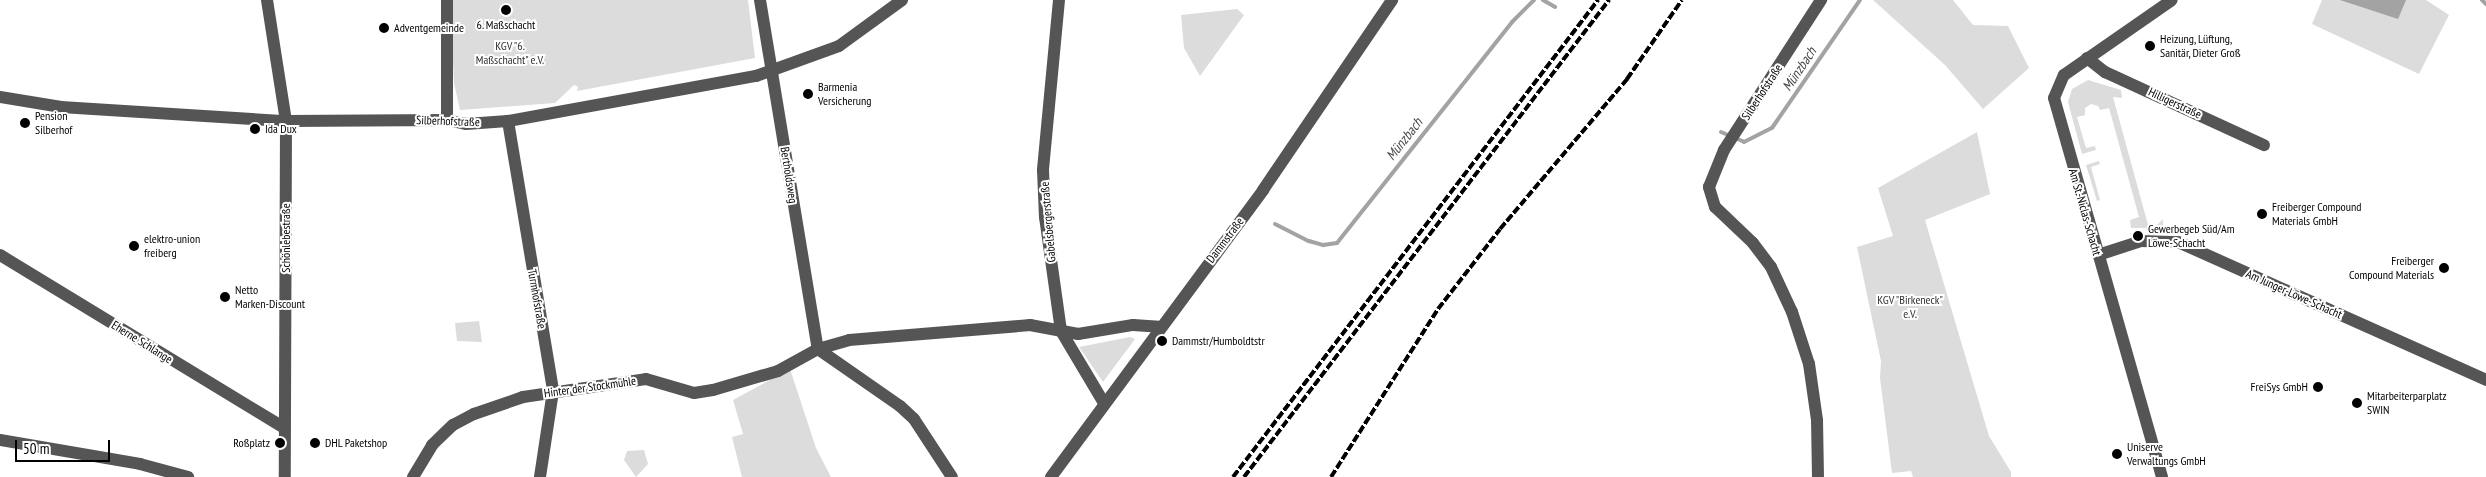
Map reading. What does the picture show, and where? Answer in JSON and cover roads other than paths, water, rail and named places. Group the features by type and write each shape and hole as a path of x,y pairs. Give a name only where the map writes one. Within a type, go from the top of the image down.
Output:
{"street":[{"name":"Schönlebestraße","path":"267,0 286,120 284,471"},
{"path":"447,0 447,120"},
{"name":"Bertholdsweg","path":"760,0 818,349"},
{"name":"Silberhofstraße","path":"0,97 61,107 286,120 447,120 466,124 508,121 772,70 839,46 902,0"},
{"name":"Gabelsbergerstraße","path":"1059,0 1043,170 1045,217 1060,331 1104,402"},
{"name":"Dammstraße","path":"1051,477 1104,402 1262,190 1392,0"},
{"name":"Silberhofstraße","path":"1818,477 1817,420 1809,364 1792,312 1771,267 1753,243 1715,207 1708,187 1724,150 1822,0"},
{"name":"Am St.-Niclas-Schacht","path":"2162,477 2054,98 2064,75 2172,0"},
{"name":"Hilligerstraße","path":"2087,58 2105,72 2264,145"},
{"name":"Turmhofstraße","path":"508,121 553,391 540,477"},
{"name":"Am Junger-Löwe-Schacht","path":"2098,255 2141,241 2178,242 2486,380"},
{"name":"Eherne Schlange","path":"0,255 285,428"},
{"name":"Hinter der Stockmühle","path":"413,477 432,445 453,425 512,399 553,391 646,379 694,393 713,390 778,371 818,349 849,340 1030,325 1078,334 1133,325 1159,328"},
{"path":"818,349 903,409 952,477"},
{"path":"0,440 140,464 188,477"},
{"path":"276,477 284,471"}],"waterway":[{"name":"Münzbach","path":"1275,224 1309,241 1323,245 1337,243 1512,22 1534,0"},
{"name":"Münzbach","path":"1543,0 1555,7"},
{"name":"Münzbach","path":"1721,132 1744,142 1772,128 1860,0"},
{"name":"Münzbach","path":"2482,0 2486,4"}],"railway":[{"path":"1233,477 1598,0"},
{"path":"1244,477 1609,0"},
{"path":"1331,477 1438,309 1500,229 1627,79 1682,0"}],"place":[{"name":"6. Maßschacht","path":"506,10"},
{"name":"Adventgemeinde","path":"384,28"},
{"name":"Heizung, Lüftung, Sanitär, Dieter Groß","path":"2150,46"},
{"name":"Barmenia Versicherung","path":"808,94"},
{"name":"Pension Silberhof","path":"25,123"},
{"name":"Ida Dux","path":"255,129"},
{"name":"Freiberger Compound Materials GmbH","path":"2262,214"},
{"name":"Gewerbegeb Süd/Am Löwe-Schacht","path":"2138,236"},
{"name":"elektro-union freiberg","path":"134,246"},
{"name":"Freiberger Compound Materials","path":"2444,268"},
{"name":"Netto Marken-Discount","path":"225,297"},
{"name":"Dammstr/Humboldtstr","path":"1162,341"},
{"name":"FreiSys GmbH","path":"2318,387"},
{"name":"Mitarbeiterparplatz SWIN","path":"2357,403"},
{"name":"Roßplatz","path":"280,443"},
{"name":"DHL Paketshop","path":"315,443"},
{"name":"Uniserve Verwaltungs GmbH","path":"2117,454"}],"park label":[{"name":"KGV \"6. Maßschacht\" e.V.","path":"510,53"},
{"name":"KGV \"Birkeneck\" e.V.","path":"1910,307"}]}
